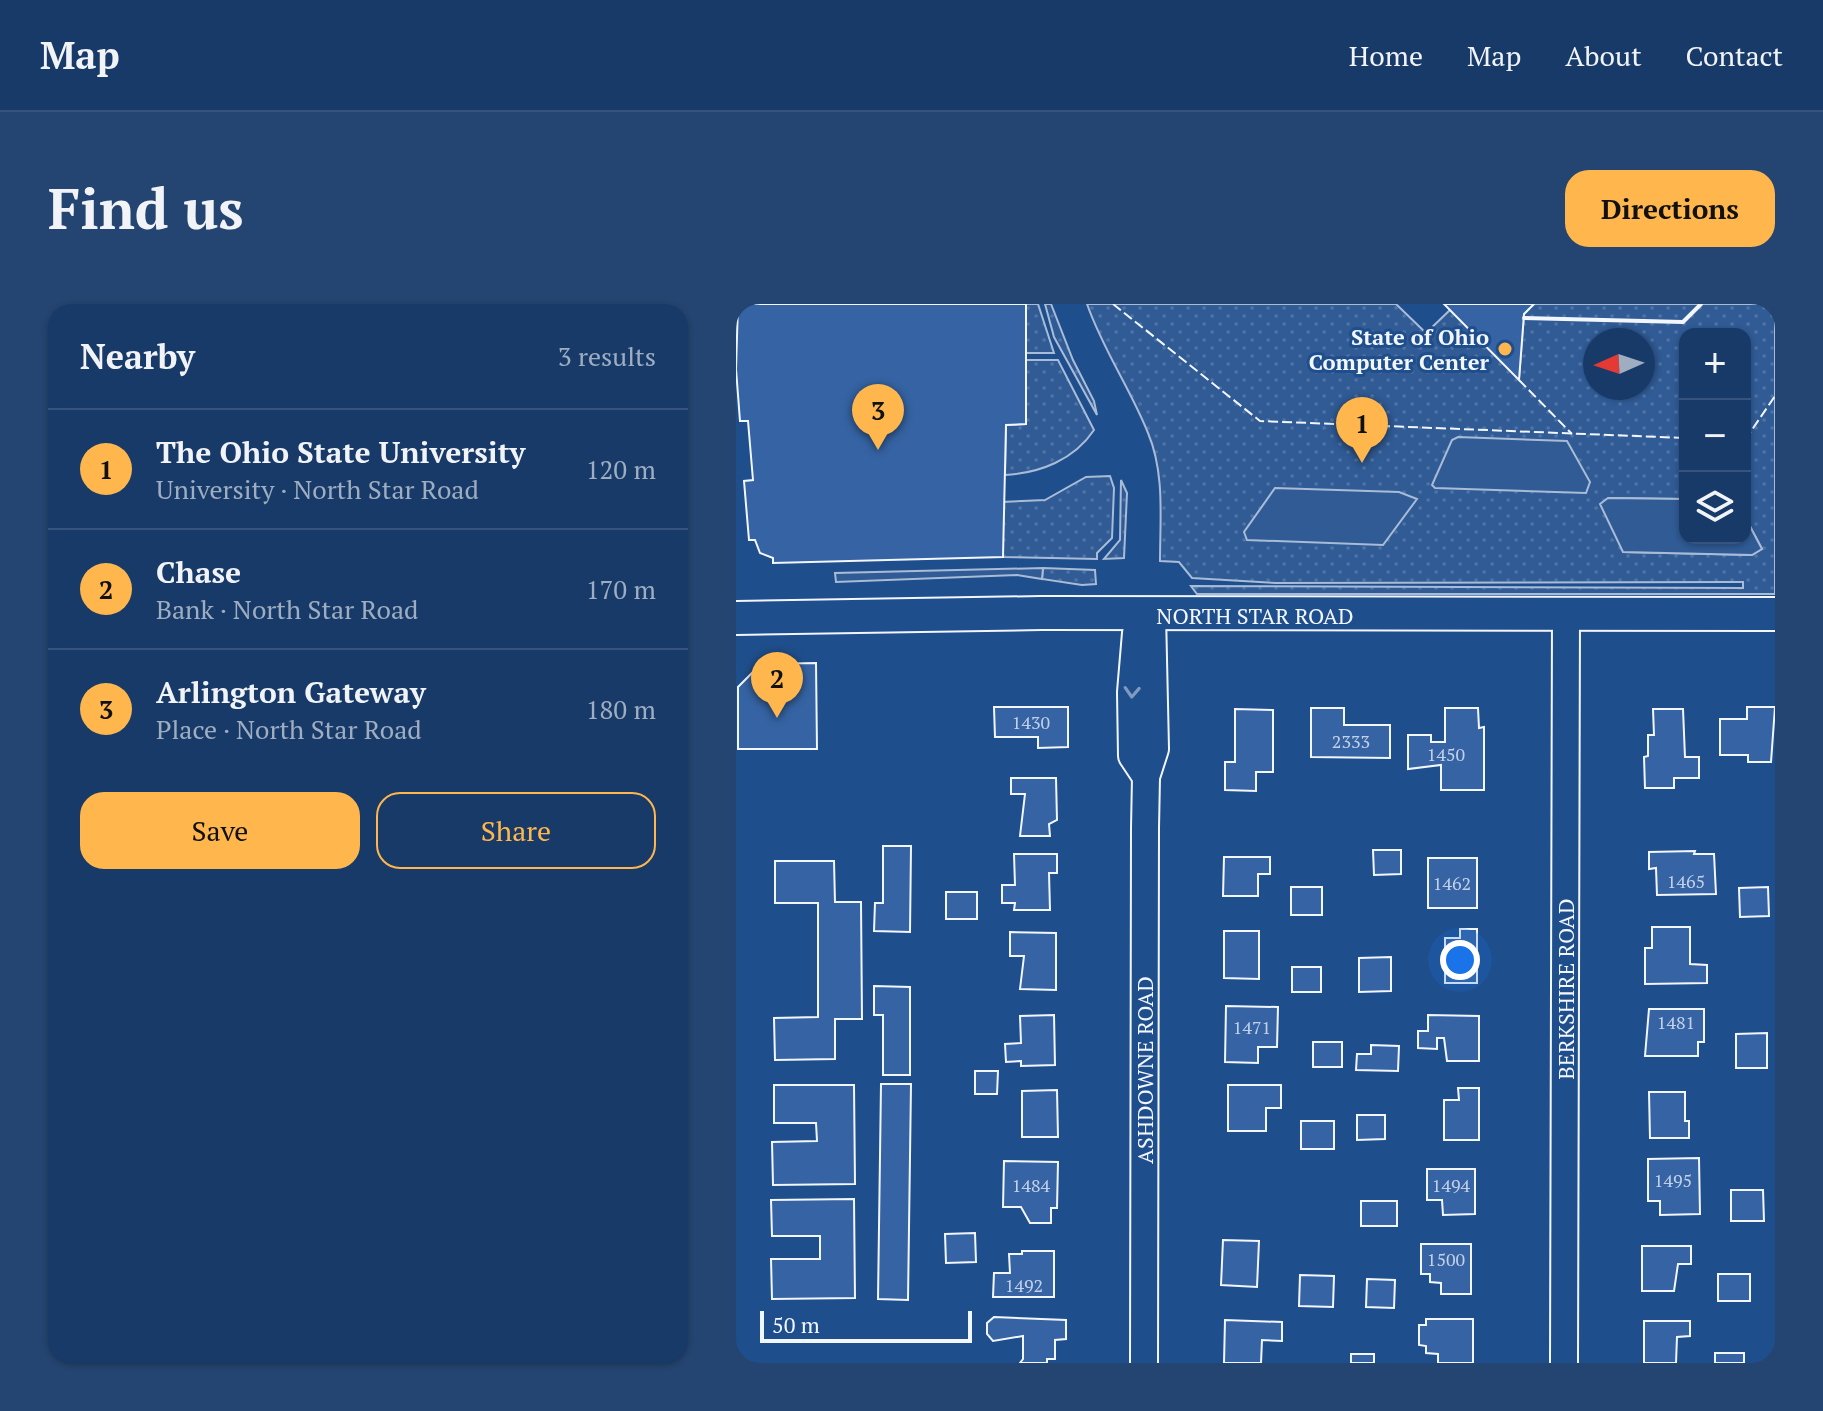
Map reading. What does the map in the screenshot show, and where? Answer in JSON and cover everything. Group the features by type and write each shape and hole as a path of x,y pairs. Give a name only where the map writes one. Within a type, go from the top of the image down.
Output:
{"street":[{"name":"NORTH STAR ROAD","path":"736,618 1144,614 1775,614"},
{"name":"ASHDOWNE ROAD","path":"1144,614 1131,692 1132,756 1146,777 1144,1363"},
{"name":"BERKSHIRE ROAD","path":"1564,1363 1566,615"}],"shaded area":[{"path":"1026,304 1038,304 1054,353 1026,353"},
{"path":"1045,304 1051,304 1073,360 1094,401 1097,415 1054,337"},
{"path":"1087,304 1396,304 1426,333 1450,310 1519,379 1524,314 1534,304 1775,304 1775,594 1197,594 1191,586 1743,588 1743,582 1276,583 1192,578 1179,562 1160,561 1157,464 1141,416"},
{"path":"1026,360 1058,360 1094,430 1077,449 1055,463 1005,475 1006,425 1026,424"},
{"path":"1458,437 1567,441 1590,482 1586,493 1435,488 1432,485 1452,440"},
{"path":"1110,476 1114,488 1112,538 1097,553 1097,559 1003,557 1002,502 1045,500 1086,477"},
{"path":"1121,480 1127,493 1124,558 1104,559 1120,540"},
{"path":"1275,488 1399,492 1417,499 1383,545 1247,540 1244,532"},
{"path":"1608,498 1679,499 1679,544 1751,544 1751,528 1762,549 1752,555 1623,552 1600,504"},
{"path":"1043,568 1095,570 1096,584 1042,579"},
{"path":"1043,568 1042,579 1017,575 836,582 835,573"}],"building":[{"path":"738,304 1026,304 1026,424 1006,425 1003,557 773,563 773,558 760,553 755,540 749,540 744,481 753,480 748,421 740,421 736,369"},
{"name":"State of Ohio Computer Center","path":"1444,304 1534,304 1524,314 1519,380"},
{"path":"816,663 817,749 738,749 738,687 761,664"},
{"path":"994,707 1068,707 1068,747 1038,748 1038,737 995,737"},
{"path":"1747,707 1775,707 1771,762 1748,762 1748,755 1720,755 1720,719 1747,719"},
{"path":"1311,708 1344,708 1344,725 1390,725 1390,758 1311,757"},
{"path":"1445,708 1478,708 1479,728 1484,727 1484,790 1441,790 1441,765 1408,769 1408,735 1431,735 1431,742 1445,742"},
{"path":"1235,709 1273,710 1273,772 1256,772 1256,791 1225,790 1225,762 1235,762"},
{"path":"1653,709 1683,709 1685,757 1699,757 1699,778 1674,778 1674,788 1645,788 1644,757 1648,756 1648,735 1654,735"},
{"path":"1011,778 1056,778 1057,820 1049,824 1050,836 1020,836 1025,794 1011,794"},
{"path":"883,846 911,846 910,932 874,931 875,903 883,903"},
{"path":"1373,850 1401,850 1401,874 1374,875"},
{"path":"1695,851 1694,854 1714,854 1716,894 1657,895 1656,868 1649,869 1649,852"},
{"path":"1014,854 1057,854 1057,873 1049,873 1050,910 1014,910 1015,903 1002,903 1002,885 1015,885"},
{"path":"1224,857 1270,857 1270,874 1258,874 1258,896 1223,896"},
{"path":"1428,858 1477,858 1477,908 1428,908"},
{"path":"775,861 834,861 835,902 861,902 862,1019 835,1019 835,1059 775,1060 774,1018 818,1017 818,903 775,903"},
{"path":"1291,887 1322,887 1322,915 1291,915"},
{"path":"1768,887 1769,916 1740,917 1739,888"},
{"path":"946,892 977,892 977,919 946,919"},
{"path":"1652,927 1690,927 1690,964 1707,965 1707,983 1645,984 1645,948 1652,948"},
{"path":"1460,929 1477,929 1477,983 1445,983 1445,938 1460,938"},
{"path":"1224,931 1259,931 1259,979 1224,978"},
{"path":"1010,932 1056,933 1056,990 1020,989 1024,956 1010,956"},
{"path":"1391,957 1391,991 1359,992 1359,958"},
{"path":"1292,967 1321,967 1321,992 1292,992"},
{"path":"874,986 910,987 910,1075 883,1075 883,1015 874,1015"},
{"path":"1226,1006 1278,1007 1277,1047 1258,1047 1258,1063 1225,1062"},
{"path":"1649,1009 1704,1009 1704,1042 1698,1042 1698,1056 1645,1056"},
{"path":"1054,1015 1055,1065 1021,1066 1021,1061 1006,1062 1005,1044 1021,1043 1020,1016"},
{"path":"1428,1015 1479,1016 1479,1061 1447,1061 1444,1038 1437,1038 1437,1049 1418,1048 1418,1031 1428,1031"},
{"path":"1767,1033 1767,1068 1736,1068 1736,1034"},
{"path":"1313,1042 1342,1042 1342,1067 1313,1067"},
{"path":"1371,1045 1399,1046 1398,1071 1356,1070 1357,1054 1371,1054"},
{"path":"975,1071 998,1071 997,1094 975,1094"},
{"path":"881,1084 911,1084 908,1300 878,1299"},
{"path":"774,1085 854,1085 855,1184 773,1185 772,1142 817,1141 816,1123 774,1123"},
{"path":"1228,1085 1281,1085 1281,1108 1266,1108 1266,1131 1228,1131"},
{"path":"1458,1088 1479,1088 1479,1140 1444,1140 1444,1100 1459,1100"},
{"path":"1057,1090 1058,1137 1022,1137 1022,1091"},
{"path":"1649,1092 1685,1092 1685,1121 1689,1121 1689,1138 1650,1138"},
{"path":"1357,1115 1385,1115 1385,1139 1357,1140"},
{"path":"1301,1121 1334,1121 1334,1149 1301,1149"},
{"path":"1699,1158 1700,1214 1660,1215 1660,1201 1648,1201 1648,1159"},
{"path":"1004,1161 1058,1162 1057,1208 1051,1208 1051,1223 1030,1223 1021,1207 1003,1207"},
{"path":"1427,1169 1475,1169 1475,1214 1443,1215 1442,1200 1427,1200"},
{"path":"1731,1190 1763,1190 1764,1221 1731,1221"},
{"path":"854,1199 855,1298 772,1299 771,1259 820,1259 820,1236 772,1236 771,1200"},
{"path":"1361,1201 1397,1201 1397,1226 1361,1226"},
{"path":"975,1233 976,1262 946,1263 945,1234"},
{"path":"1223,1240 1259,1241 1257,1287 1221,1285"},
{"path":"1421,1244 1471,1244 1471,1294 1441,1294 1441,1283 1430,1282 1430,1274 1421,1274"},
{"path":"1642,1246 1691,1246 1691,1264 1678,1264 1674,1291 1642,1291"},
{"path":"1022,1251 1054,1251 1054,1297 993,1297 994,1273 1010,1273 1009,1254 1022,1254"},
{"path":"1718,1274 1750,1274 1750,1301 1718,1301"},
{"path":"1300,1275 1334,1276 1333,1307 1299,1306"},
{"path":"1367,1279 1395,1280 1394,1308 1366,1307"},
{"path":"994,1317 1066,1320 1066,1339 1055,1340 1055,1359 1047,1359 1047,1363 1020,1363 1023,1359 1023,1336 993,1341 987,1334 987,1323"},
{"path":"1426,1319 1473,1319 1473,1363 1438,1363 1438,1354 1426,1353 1426,1346 1419,1345 1419,1325 1426,1325"},
{"path":"1225,1320 1282,1322 1282,1341 1262,1340 1261,1363 1224,1363"},
{"path":"1644,1321 1690,1321 1690,1336 1677,1337 1676,1363 1644,1363"},
{"path":"1715,1353 1744,1353 1744,1363 1715,1363"},
{"path":"1351,1354 1374,1354 1374,1363 1351,1363"}],"fence":[{"path":"1113,304 1260,421 1679,438"},
{"path":"1519,380 1572,434"},
{"path":"1751,431 1775,396"}],"wall":[{"path":"1524,318 1683,322 1701,304"}],"place":[{"name":"State of Ohio Computer Center","path":"1505,349"},
{"name":"Arlington Gateway","path":"878,450"},
{"name":"The Ohio State University","path":"1362,463"},
{"name":"Chase","path":"777,718"}]}
